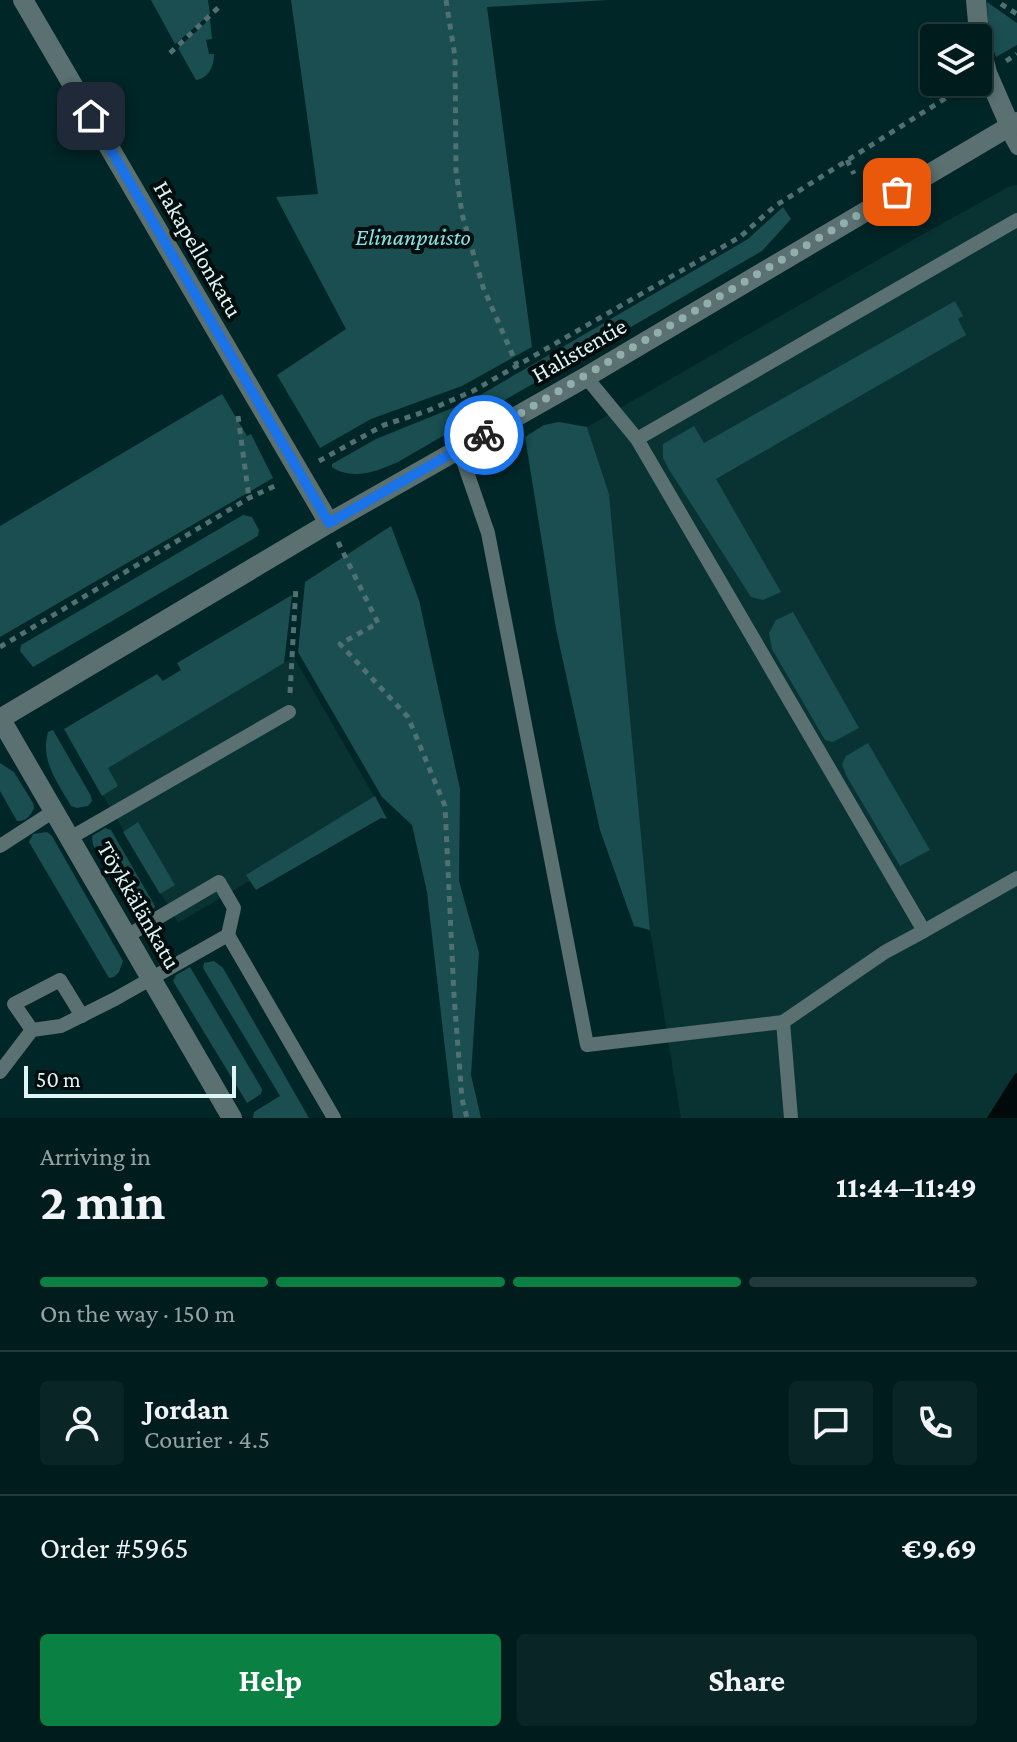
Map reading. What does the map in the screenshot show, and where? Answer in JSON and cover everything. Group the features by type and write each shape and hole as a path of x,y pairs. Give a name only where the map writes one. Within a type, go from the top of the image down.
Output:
{"street":[{"name":"Hakapellonkatu","path":"23,0 329,523"},
{"path":"976,0 983,61 1011,125"},
{"name":"Halistentie","path":"0,719 1011,125"},
{"name":"Töykkälänkatu","path":"0,719 232,1118"}],"lane":[{"path":"1011,125 1017,148"},
{"path":"637,439 1017,220"},
{"path":"586,377 637,439 924,931"},
{"path":"459,449 488,533 587,1045 783,1022 885,952 1017,878"},
{"path":"70,838 289,712"},
{"path":"0,846 54,811"},
{"path":"127,936 219,882 234,908 228,935 334,1118"},
{"path":"0,1072 32,1030 61,1026 82,1016 228,935"},
{"path":"32,1030 14,1004 60,980 82,1016"},
{"path":"783,1022 791,1118"}],"path":[{"path":"446,0 455,57 456,171 462,214 483,287 517,365"},
{"path":"995,0 1017,14"},
{"path":"170,53 219,7"},
{"path":"0,647 249,498 366,434 454,400 740,237 775,206 946,96"},
{"path":"847,160 854,174"},
{"path":"238,409 249,498"},
{"path":"329,523 378,623 340,644 408,717 445,806 456,1026 462,1099 467,1118"},
{"path":"289,712 296,586"}],"shaded area":[{"path":"1017,185 1017,1073 987,1118 681,1118 650,930 609,494 587,427 916,238"},
{"path":"294,657 379,805 178,923 91,775"},
{"path":"1017,1073 1017,1118 987,1118 1014,1075"}],"green space":[{"path":"151,0 208,0 210,14 175,44"},
{"name":"Elinanpuisto","path":"291,0 609,0 487,7 532,347 462,386 371,419 320,448 277,375 346,329 276,197 318,194"},
{"path":"987,2 1017,23 1017,45 996,57 992,46 992,24 988,24"},
{"path":"210,19 212,39 206,40 209,54 214,54 213,63 207,74 196,80 178,48"},
{"path":"783,207 791,219 762,251 398,462 356,474 332,467 332,464 376,439 470,401 748,239"},
{"path":"955,301 963,316 958,319 966,335 716,479 781,592 763,600 751,597 668,468 663,458 663,444 694,426 704,443"},
{"path":"222,394 247,436 251,434 273,478 0,637 0,526"},
{"path":"559,422 587,427 609,494 650,930 634,926 600,830 556,629 525,437 544,425"},
{"path":"243,515 252,517 259,530 258,536 33,667 20,651 21,645"},
{"path":"391,526 419,600 460,789 459,881 479,953 471,1075 481,1118 453,1118 427,892 412,825 382,797 298,652 305,582"},
{"path":"292,595 284,663 108,768 118,786 102,796 64,729 157,674 163,681 181,670 177,663"},
{"path":"793,612 859,728 833,742 825,740 772,649 769,633 776,620"},
{"path":"53,730 91,796 88,806 71,806 51,770 46,742 48,732"},
{"path":"868,743 930,850 900,866 842,764 846,756"},
{"path":"0,763 14,772 33,803 34,808 28,818 17,821 0,791"},
{"path":"375,796 387,819 381,818 256,890 246,875"},
{"path":"138,822 175,885 160,894 123,832"},
{"path":"105,828 111,830 155,906 151,913 141,917 135,915 93,845 92,836"},
{"path":"47,832 123,961 114,977 109,978 29,842 33,834"},
{"path":"214,961 223,968 309,1118 253,1118 254,1112 280,1096 203,968 204,963"},
{"path":"190,967 262,1089 261,1094 247,1103 173,981 176,975"}],"way so far":[{"path":"484,435 897,192"}],"route":[{"path":"91,116 329,523 484,435"}]}
